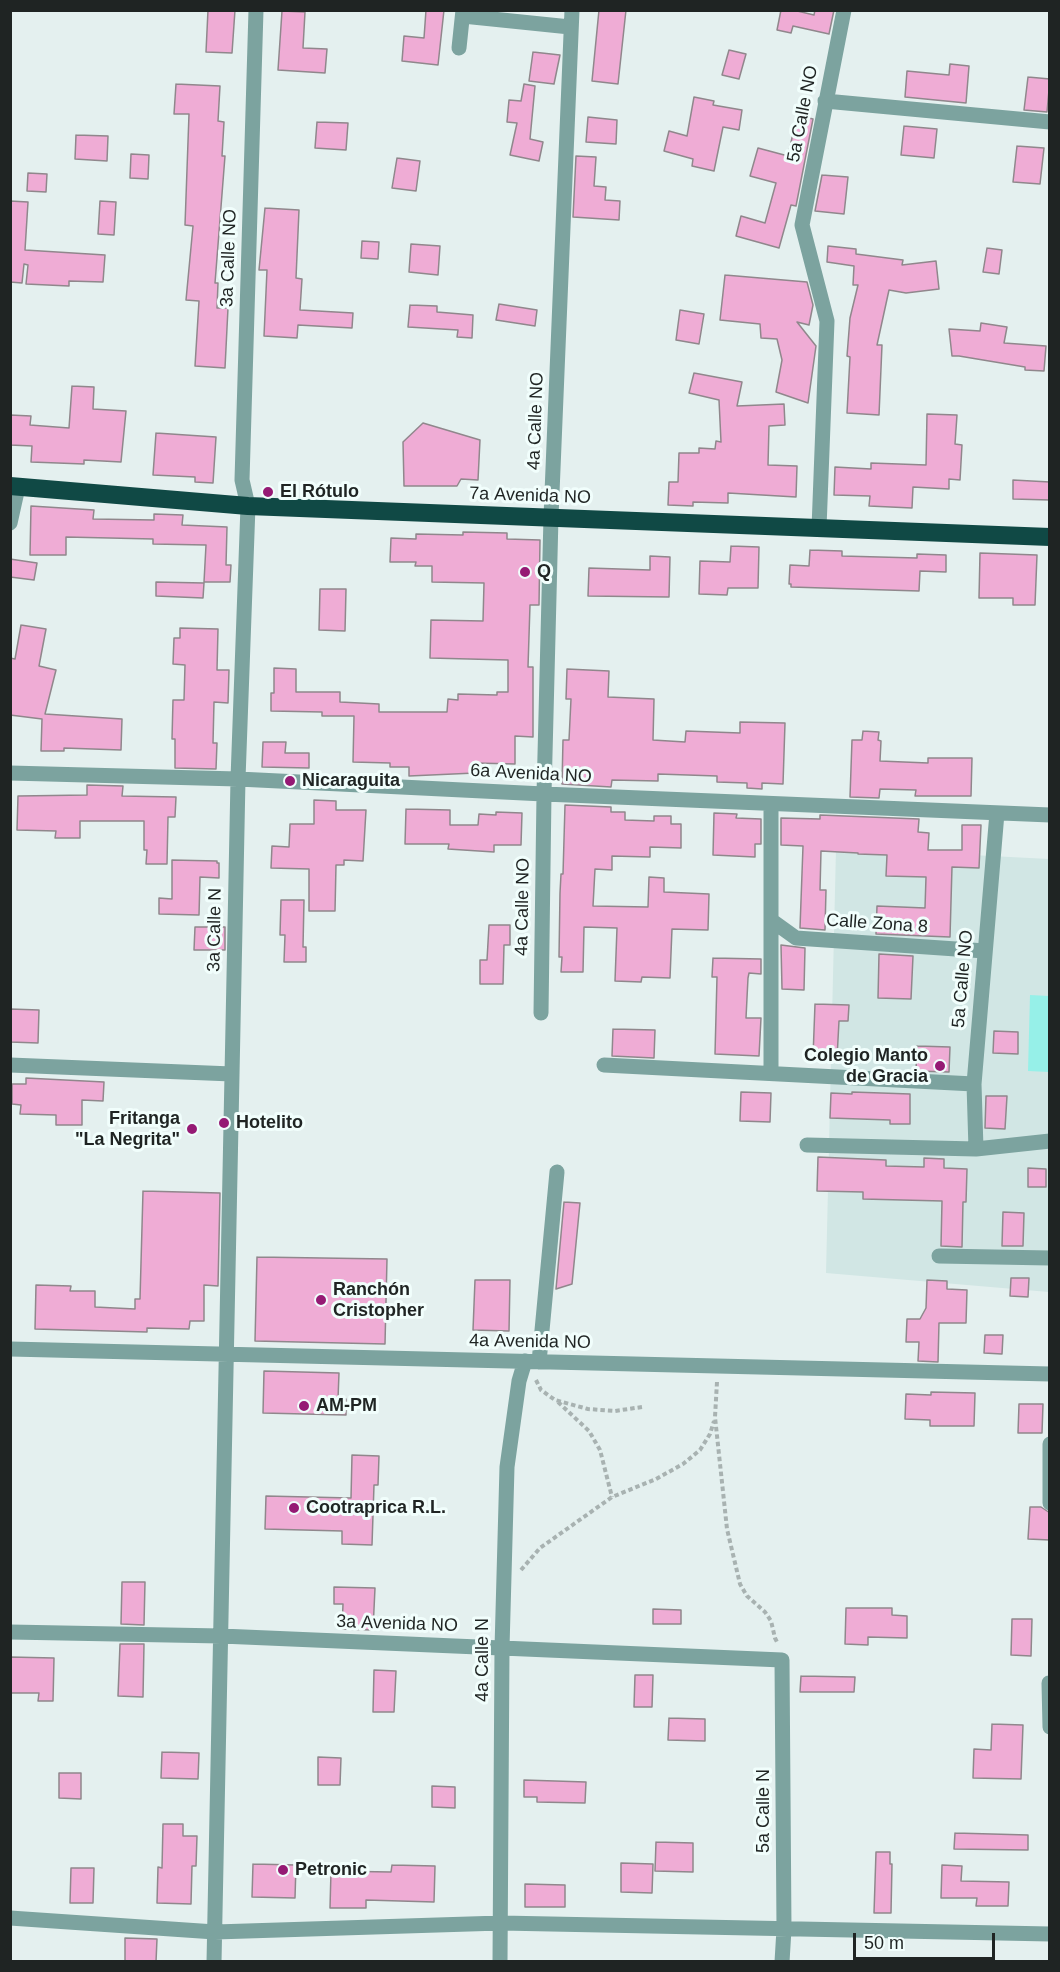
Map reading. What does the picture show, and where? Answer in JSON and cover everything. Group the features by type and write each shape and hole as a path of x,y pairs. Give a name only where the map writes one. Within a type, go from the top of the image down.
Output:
{"highway":[{"name":"7a Avenida NO","path":"14,487 248,506 1050,537"}],"street":[{"name":"3a Calle NO","path":"248,506 242,480 256,10"},
{"name":"4a Calle NO","path":"541,1013 551,517 572,10"},
{"name":"5a Calle NO","path":"819,528 827,321 802,225 844,10"},
{"path":"459,48 463,13 570,27"},
{"path":"825,101 1050,122"},
{"path":"10,523 14,487"},
{"name":"3a Calle N","path":"214,1962 238,779 248,506"},
{"name":"6a Avenida NO","path":"10,773 238,779 1050,815"},
{"path":"771,804 771,1072"},
{"name":"5a Calle NO","path":"976,1149 974,1084 997,813"},
{"name":"Calle Zona 8","path":"771,920 796,938 985,951"},
{"path":"10,1065 232,1074"},
{"path":"604,1065 974,1084"},
{"path":"807,1145 976,1149 1050,1141"},
{"name":"4a Calle N","path":"500,1962 502,1648 507,1467 519,1381 532,1361 557,1172"},
{"path":"939,1256 1050,1258"},
{"name":"4a Avenida NO","path":"10,1349 1050,1374"},
{"path":"1049,1503 1050,1444"},
{"name":"3a Avenida NO","path":"10,1632 221,1636 782,1660"},
{"name":"5a Calle N","path":"782,1660 784,1929 782,1962"},
{"path":"1049,1683 1050,1726"},
{"path":"10,1918 215,1932 501,1923 1050,1934"}],"path":[{"path":"532,1361 541,1389 589,1431 600,1450 612,1497"},
{"path":"718,1366 715,1417 727,1529 740,1584 747,1596 765,1612 771,1621 775,1638 780,1646 782,1660"},
{"path":"555,1400 588,1409 615,1411 642,1407"},
{"path":"520,1571 540,1548 612,1497 656,1479 683,1464 700,1450 710,1434 715,1417"}],"shaded area":[{"name":"Colegio Manto de Gracia","path":"836,848 1049,859 1049,1292 826,1273"},
{"path":"1030,995 1049,996 1049,1072 1028,1071"}],"building":[{"path":"208,10 235,10 232,53 206,52"},
{"path":"426,10 444,10 438,65 402,61 404,36 424,38"},
{"path":"599,10 626,10 618,84 592,81"},
{"path":"781,10 814,15 815,10 834,10 829,34 793,26 791,33 777,30"},
{"path":"282,11 305,12 303,48 327,49 325,73 278,70"},
{"path":"729,50 746,54 739,79 722,75"},
{"path":"533,52 560,55 554,84 529,81"},
{"path":"950,64 969,66 966,103 905,97 907,71 949,75"},
{"path":"1028,77 1050,79 1047,112 1024,110"},
{"path":"176,84 220,86 218,121 224,122 222,156 225,156 215,283 218,283 217,308 228,308 225,368 195,366 199,301 186,300 193,226 185,225 189,114 174,114"},
{"path":"524,84 535,86 530,139 543,142 539,161 510,155 517,123 507,122 509,100 521,101"},
{"path":"694,97 714,101 713,105 742,110 739,130 723,127 714,171 692,166 693,159 664,151 669,131 687,136"},
{"path":"797,115 813,119 796,206 791,205 779,248 736,236 741,216 765,223 776,183 750,176 758,148 788,156"},
{"path":"588,117 617,120 616,144 586,142"},
{"path":"317,122 348,123 346,150 315,148"},
{"path":"904,126 937,129 934,158 901,155"},
{"path":"76,135 108,136 107,161 75,159"},
{"path":"1017,146 1044,148 1040,184 1013,182"},
{"path":"131,154 149,155 148,179 130,178"},
{"path":"576,156 596,157 594,186 606,187 605,200 620,201 619,220 573,217"},
{"path":"397,158 420,161 416,191 392,188"},
{"path":"28,173 47,174 46,192 27,191"},
{"path":"822,175 848,177 844,214 815,211"},
{"path":"10,201 28,202 25,250 105,255 103,282 69,281 69,286 26,284 28,265 24,264 22,283 10,282"},
{"path":"100,201 116,202 114,235 98,234"},
{"path":"265,208 299,210 296,278 302,279 300,310 353,313 352,328 298,325 297,338 264,336 267,270 259,270"},
{"path":"362,241 379,242 378,259 361,258"},
{"path":"411,244 440,246 438,275 409,272"},
{"path":"828,246 856,249 856,254 903,260 902,265 936,261 939,289 906,293 889,290 877,345 882,345 879,415 847,413 850,318 858,285 853,285 854,266 827,262"},
{"path":"987,248 1002,250 999,274 983,272"},
{"path":"725,275 807,282 813,305 809,325 797,322 816,346 808,403 776,392 782,360 777,339 761,338 760,324 720,320"},
{"path":"499,304 537,310 535,326 496,320"},
{"path":"410,305 437,306 437,312 473,315 472,338 457,337 458,330 408,327"},
{"path":"680,310 704,314 699,344 676,340"},
{"path":"981,323 1007,327 1004,343 1046,346 1044,371 1025,370 1025,367 952,356 949,329 980,331"},
{"path":"694,373 742,382 737,406 784,404 785,425 769,426 768,465 797,466 796,497 728,493 728,503 693,502 693,506 668,505 669,482 678,482 679,453 699,453 699,448 715,449 716,441 721,442 719,400 689,393"},
{"path":"72,386 94,387 93,409 126,411 121,462 84,460 84,464 31,462 32,446 10,445 10,415 31,416 30,425 69,428"},
{"path":"927,414 957,415 955,444 962,445 960,480 949,479 949,489 913,487 912,508 869,506 870,496 834,495 835,467 871,469 871,463 926,465"},
{"path":"423,423 480,440 478,480 461,479 457,486 404,486 403,442"},
{"path":"156,433 216,437 213,483 195,482 195,477 153,475"},
{"path":"1013,480 1050,482 1050,500 1013,499"},
{"path":"31,506 94,510 93,519 154,520 154,514 183,515 182,525 227,527 226,565 231,565 230,582 204,582 206,545 153,544 153,539 66,537 66,555 30,555"},
{"path":"463,532 507,533 507,539 540,540 539,605 530,605 528,667 533,667 533,737 515,736 515,764 475,763 475,773 409,776 409,767 390,767 390,763 353,762 354,716 322,716 322,712 271,711 274,668 296,669 296,692 340,692 340,702 379,704 379,712 447,712 448,699 458,700 458,694 497,695 497,692 508,692 508,660 430,658 431,620 483,621 484,583 432,582 432,566 415,566 416,562 390,562 391,538 416,539 416,534 463,535"},
{"path":"731,546 759,547 758,588 728,588 727,595 699,594 700,561 730,562"},
{"path":"810,550 842,551 842,556 917,558 917,554 946,555 946,572 920,571 919,591 791,587 789,584 790,565 809,566"},
{"path":"980,553 1037,555 1035,605 1013,605 1013,598 979,598"},
{"path":"650,556 670,557 669,597 588,596 589,568 650,570"},
{"path":"10,559 37,563 34,580 10,577"},
{"path":"156,582 204,583 203,598 156,596"},
{"path":"320,589 346,589 345,631 319,630"},
{"path":"21,625 46,629 39,666 56,670 45,714 122,719 121,750 64,748 64,751 41,751 42,719 10,715 10,658 15,659"},
{"path":"180,628 218,629 217,670 229,670 228,703 214,702 213,743 217,743 216,769 175,768 175,739 172,739 173,700 184,700 185,665 173,664 174,638 180,638"},
{"path":"567,669 609,671 608,697 654,699 653,740 685,742 686,731 740,733 740,722 785,723 783,784 762,783 762,789 747,788 747,783 717,782 717,776 658,774 658,781 612,780 611,787 562,784 563,740 569,740 571,699 566,699"},
{"path":"863,731 879,732 880,761 928,763 928,758 972,758 971,796 915,796 916,790 880,789 879,798 850,797 852,740 862,740"},
{"path":"263,742 286,742 285,753 309,753 309,768 262,767"},
{"path":"87,785 123,786 122,796 176,797 175,817 168,817 167,864 146,864 144,821 80,821 80,838 55,838 56,831 17,830 18,796 87,795"},
{"path":"314,800 336,801 336,810 366,810 363,861 344,860 344,865 336,865 335,911 309,911 309,869 271,868 272,846 289,847 290,824 314,824"},
{"path":"565,805 611,807 611,812 625,812 625,820 654,821 654,816 671,816 671,824 681,824 681,848 650,847 650,857 612,856 612,870 595,869 593,906 648,907 649,877 664,878 664,892 709,894 708,930 672,929 670,978 642,977 641,982 615,981 617,928 584,927 583,972 561,972 562,957 559,957 560,893 561,874 563,874"},
{"path":"406,809 450,810 450,825 478,825 479,814 522,813 521,845 494,845 494,852 448,849 449,844 405,844"},
{"path":"714,813 737,814 736,818 761,819 761,844 755,844 755,857 713,855"},
{"path":"820,815 919,819 918,832 929,833 928,850 962,850 962,825 981,825 979,868 952,867 950,937 876,934 877,906 925,908 926,877 886,876 887,855 858,853 821,851 820,890 826,890 825,930 800,928 803,846 781,845 781,818 820,819"},
{"path":"172,860 217,861 219,863 219,878 200,877 199,915 159,914 159,898 172,899"},
{"path":"281,900 304,900 303,947 306,947 306,962 284,962 285,935 280,935"},
{"path":"489,925 510,925 510,945 504,945 503,984 480,984 480,960 487,960"},
{"path":"195,927 225,927 225,950 194,950"},
{"path":"781,945 805,948 804,990 782,989"},
{"path":"879,954 913,956 911,999 878,998"},
{"path":"713,958 761,959 761,974 749,973 746,1018 761,1018 759,1056 715,1054 717,977 712,977"},
{"path":"815,1004 849,1005 848,1021 839,1021 837,1058 813,1057"},
{"path":"10,1009 39,1010 38,1043 10,1042"},
{"path":"613,1029 655,1030 654,1058 612,1056"},
{"path":"994,1031 1018,1032 1018,1054 993,1053"},
{"path":"917,1046 950,1047 949,1072 916,1071"},
{"path":"26,1078 104,1082 103,1101 82,1100 82,1125 56,1125 56,1115 20,1114 21,1105 12,1104 12,1084 26,1084"},
{"path":"741,1092 771,1093 770,1122 740,1121"},
{"path":"852,1092 910,1094 910,1124 890,1124 890,1120 830,1118 831,1093 852,1094"},
{"path":"986,1096 1007,1096 1005,1129 985,1128"},
{"path":"818,1157 886,1160 886,1166 924,1167 924,1158 944,1159 944,1168 967,1169 966,1202 963,1202 962,1247 941,1246 942,1201 863,1199 863,1192 817,1191"},
{"path":"1028,1168 1046,1169 1046,1187 1028,1187"},
{"path":"143,1191 220,1193 218,1286 204,1285 204,1321 190,1321 189,1329 147,1328 147,1332 35,1329 36,1285 71,1286 70,1291 95,1291 95,1307 135,1309 135,1299 140,1299"},
{"path":"564,1202 580,1203 572,1284 556,1289"},
{"path":"1003,1212 1024,1213 1023,1246 1002,1246"},
{"name":"Ranchón Cristopher","path":"257,1257 387,1259 385,1344 255,1341"},
{"path":"1011,1278 1029,1278 1028,1297 1010,1296"},
{"path":"475,1280 510,1280 509,1331 473,1330"},
{"path":"927,1280 947,1281 947,1289 967,1290 966,1323 939,1323 938,1362 918,1361 919,1342 906,1342 907,1319 920,1319 926,1308"},
{"path":"985,1335 1003,1335 1002,1354 984,1353"},
{"name":"AM-PM","path":"264,1371 339,1373 338,1399 346,1399 346,1415 263,1413"},
{"path":"931,1392 975,1393 974,1426 930,1426 930,1420 905,1419 906,1394 931,1395"},
{"path":"1019,1404 1043,1404 1042,1433 1018,1433"},
{"path":"352,1455 379,1456 378,1485 374,1485 372,1545 342,1544 342,1531 265,1529 266,1496 351,1498"},
{"path":"1030,1507 1041,1507 1050,1513 1050,1540 1028,1539"},
{"path":"122,1582 145,1582 144,1625 121,1624"},
{"path":"334,1587 375,1588 373,1630 342,1629 343,1604 334,1604"},
{"path":"846,1608 892,1608 892,1615 907,1616 907,1638 868,1637 868,1645 845,1644"},
{"path":"653,1609 681,1610 681,1624 653,1624"},
{"path":"1012,1619 1032,1619 1031,1656 1011,1655"},
{"path":"120,1644 144,1644 143,1697 118,1696"},
{"path":"10,1657 54,1658 53,1701 38,1701 39,1693 10,1693"},
{"path":"374,1670 396,1671 394,1712 373,1712"},
{"path":"635,1675 653,1675 652,1707 634,1707"},
{"path":"801,1676 855,1677 854,1692 800,1692"},
{"path":"669,1718 705,1719 705,1741 668,1740"},
{"path":"992,1724 1023,1725 1021,1779 973,1778 974,1749 991,1750"},
{"path":"162,1752 199,1753 198,1779 161,1778"},
{"path":"318,1757 341,1758 340,1785 318,1785"},
{"path":"59,1773 81,1773 81,1799 59,1798"},
{"path":"524,1780 586,1782 585,1803 537,1802 537,1797 524,1797"},
{"path":"432,1786 455,1787 455,1808 432,1807"},
{"path":"163,1824 183,1824 183,1836 197,1836 196,1866 192,1866 191,1904 157,1903 158,1867 162,1868"},
{"path":"955,1833 1028,1835 1028,1850 954,1849"},
{"path":"656,1842 693,1843 693,1872 655,1871"},
{"path":"876,1852 890,1852 890,1864 892,1864 891,1913 874,1913"},
{"path":"621,1863 653,1864 652,1893 621,1892"},
{"path":"253,1864 296,1865 295,1898 252,1897"},
{"path":"392,1865 435,1866 434,1902 366,1900 366,1908 330,1908 331,1871 391,1872"},
{"path":"942,1865 962,1866 961,1881 1009,1882 1008,1906 976,1906 977,1898 941,1898"},
{"path":"71,1868 94,1868 93,1903 70,1903"},
{"path":"525,1884 565,1885 565,1907 525,1907"},
{"path":"125,1938 157,1939 156,1962 125,1962"}],"place":[{"name":"El Rótulo","path":"268,492"},
{"name":"Q","path":"525,572"},
{"name":"Nicaraguita","path":"290,781"},
{"name":"Colegio Manto de Gracia","path":"940,1066"},
{"name":"Hotelito","path":"224,1123"},
{"name":"Fritanga \"La Negrita\"","path":"192,1129"},
{"name":"Ranchón Cristopher","path":"321,1300"},
{"name":"AM-PM","path":"304,1406"},
{"name":"Cootraprica R.L.","path":"294,1508"},
{"name":"Petronic","path":"283,1870"}]}
